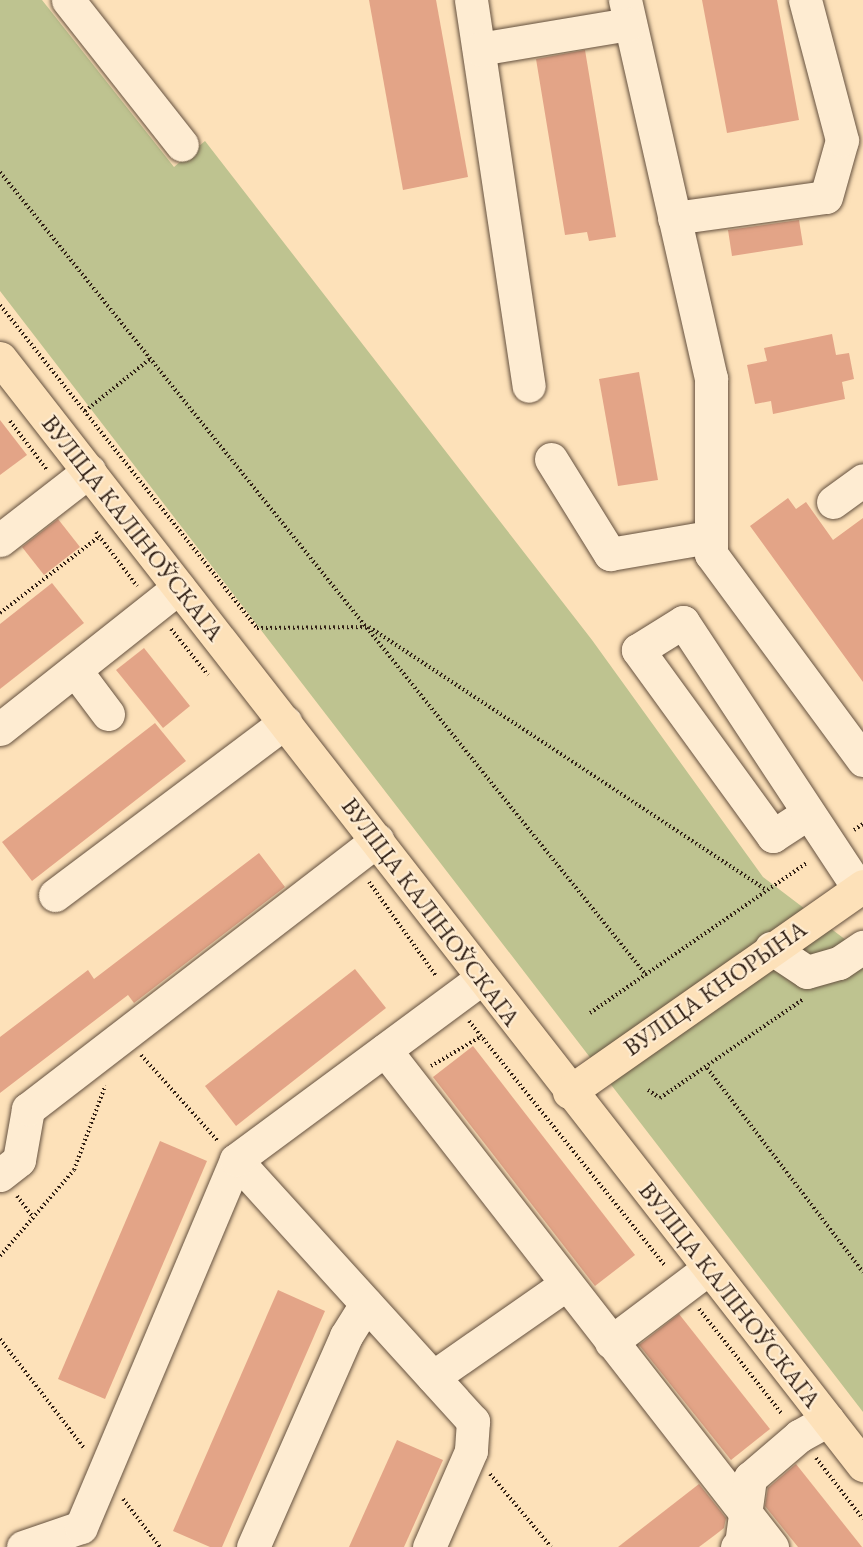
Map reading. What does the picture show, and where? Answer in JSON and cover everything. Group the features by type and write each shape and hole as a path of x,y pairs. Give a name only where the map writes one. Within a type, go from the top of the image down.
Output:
{"main road":[{"name":"ВУЛІЦА КАЛІНОЎСКАГА","path":"0,358 76,480 179,587 285,722 365,850 482,978 863,1465"},
{"name":"ВУЛІЦА КНОРЫНА","path":"569,1092 771,948 861,888"}],"lane":[{"path":"68,0 182,146"},
{"path":"471,0 529,386"},
{"path":"674,218 826,197 842,140 806,0"},
{"path":"479,49 627,12 711,378 708,537 711,554 863,760"},
{"path":"551,459 610,554 708,537"},
{"path":"0,540 76,480"},
{"path":"833,502 863,480"},
{"path":"0,729 179,587"},
{"path":"808,813 773,836 638,650 683,622 808,813 861,888"},
{"path":"75,670 108,714"},
{"path":"55,895 285,722"},
{"path":"0,1175 20,1160 28,1109 365,850"},
{"path":"771,948 807,972 839,963 863,947"},
{"path":"23,1547 81,1527 236,1160 482,978"},
{"path":"385,1050 565,1285 772,1547"},
{"path":"236,1160 473,1421 471,1451 429,1547"},
{"path":"611,1342 708,1269"},
{"path":"433,1377 565,1285"},
{"path":"253,1547 346,1336 366,1304"},
{"path":"737,1547 741,1544 750,1478 799,1436 828,1420"}],"path":[{"path":"0,172 369,627 646,975"},
{"path":"0,305 257,628 369,627 767,890"},
{"path":"85,411 150,359"},
{"path":"6,416 76,480"},
{"path":"94,529 211,679"},
{"path":"0,614 100,537"},
{"path":"590,1013 863,824"},
{"path":"365,850 453,1000 683,1288 863,1519"},
{"path":"648,1090 660,1098 707,1068 812,992"},
{"path":"124,1035 236,1160"},
{"path":"425,1070 482,1036"},
{"path":"707,1068 863,1272"},
{"path":"0,1256 74,1170 107,1080"},
{"path":"0,1339 160,1547"},
{"path":"471,1451 551,1547"}],"green space":[{"path":"0,0 42,0 174,167 205,141 592,640 763,877 863,953 863,1412 0,291"}],"building":[{"path":"369,0 436,0 468,177 403,190"},
{"path":"702,0 777,0 799,120 727,133"},
{"path":"585,50 616,237 589,241 587,232 565,235 536,59"},
{"path":"799,220 803,245 732,256 728,230"},
{"path":"832,334 836,355 849,353 854,379 842,382 845,399 773,414 771,401 755,404 747,365 767,361 764,348"},
{"path":"639,372 658,480 618,486 599,379"},
{"path":"0,420 27,455 0,475"},
{"path":"788,498 796,509 806,502 833,540 863,518 863,682 750,526"},
{"path":"58,519 80,547 44,575 22,547"},
{"path":"52,583 84,623 0,689 0,624"},
{"path":"144,648 190,706 163,728 116,670"},
{"path":"155,723 186,761 32,881 2,842"},
{"path":"259,853 285,887 134,1003 128,995 0,1093 0,1037 88,970 94,979"},
{"path":"355,969 386,1008 236,1126 205,1086"},
{"path":"473,1046 635,1255 595,1286 433,1077"},
{"path":"160,1141 207,1161 105,1399 58,1379"},
{"path":"278,1290 325,1311 222,1547 210,1547 173,1531"},
{"path":"679,1314 770,1429 731,1460 639,1345"},
{"path":"397,1440 443,1460 404,1547 349,1547"},
{"path":"796,1464 862,1547 798,1547 765,1506 768,1488"},
{"path":"699,1484 726,1518 724,1528 715,1535 699,1547 618,1547"}]}
